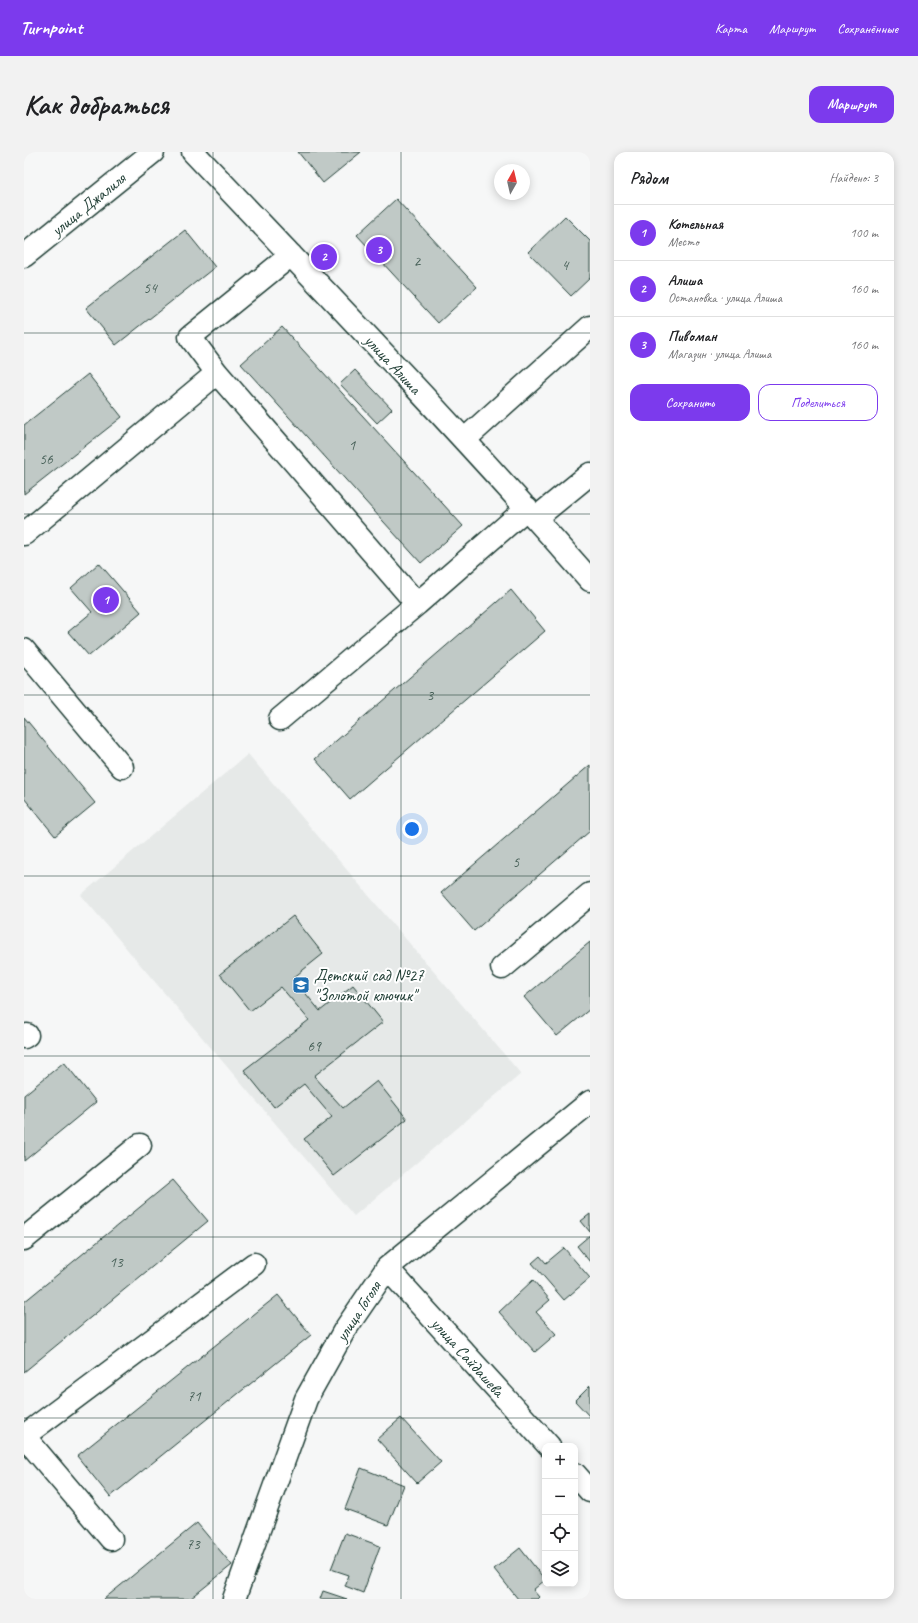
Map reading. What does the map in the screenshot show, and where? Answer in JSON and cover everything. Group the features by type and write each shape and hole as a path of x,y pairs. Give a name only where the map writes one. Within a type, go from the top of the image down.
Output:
{"street":[{"name":"улица Джалиля","path":"24,256 153,152"},
{"name":"улица Алиша","path":"193,152 464,440 590,580"},
{"path":"291,255 190,337 217,373 417,604"},
{"path":"464,440 590,327"},
{"path":"24,534 217,373"},
{"path":"280,719 417,604 531,513 590,474"},
{"path":"24,650 122,767"},
{"path":"502,968 590,894"},
{"name":"улица Гоголя","path":"234,1599 306,1399 344,1331 387,1268 590,1102"},
{"path":"24,1239 140,1145"},
{"path":"111,1539 24,1436 254,1264"},
{"name":"улица Сайдашева","path":"387,1268 546,1443"},
{"path":"578,1477 590,1491"}],"shaded area":[{"name":"Детский сад №27 \"Золотой ключик\"","path":"248,754 521,1074 354,1216 81,895"}],"building":[{"path":"298,152 361,152 323,183"},
{"path":"396,199 477,287 438,323 357,235"},
{"path":"565,216 590,241 590,278 571,296 528,252"},
{"path":"185,230 215,267 116,345 86,308"},
{"path":"282,327 463,526 421,563 241,364"},
{"path":"355,370 392,409 377,423 340,384"},
{"path":"88,374 122,417 24,494 24,425"},
{"path":"99,563 141,612 89,656 68,632 92,612 71,588"},
{"path":"511,590 545,631 350,799 315,759"},
{"path":"24,717 95,803 55,836 24,798"},
{"path":"590,765 590,831 474,931 441,893"},
{"path":"293,916 323,954 293,978 320,1011 353,985 383,1022 314,1076 343,1108 377,1081 407,1119 334,1176 304,1139 332,1117 304,1084 274,1107 244,1070 309,1020 281,987 250,1011 220,974"},
{"path":"590,942 590,1009 557,1036 524,997"},
{"path":"64,1062 96,1102 24,1161 24,1095"},
{"path":"173,1180 208,1221 24,1372 24,1302"},
{"path":"590,1214 590,1232 581,1221"},
{"path":"590,1235 590,1262 577,1246"},
{"path":"564,1248 590,1278 564,1300 532,1263 540,1256 546,1263"},
{"path":"533,1280 550,1300 536,1312 556,1334 535,1352 499,1312"},
{"path":"278,1295 311,1335 110,1497 77,1456"},
{"path":"590,1386 590,1417 575,1401"},
{"path":"401,1418 441,1462 417,1483 377,1439"},
{"path":"361,1468 404,1485 388,1525 345,1509"},
{"path":"197,1523 232,1565 190,1599 104,1599"},
{"path":"345,1533 380,1546 363,1593 345,1586 349,1575 331,1569"},
{"path":"520,1548 542,1576 542,1582 533,1590 539,1597 537,1599 518,1599 494,1569"},
{"path":"323,1591 347,1599 320,1599"}],"place":[{"name":"Пивоман","path":"379,250"},
{"name":"Алиша","path":"324,257"},
{"name":"Котельная","path":"106,600"},
{"name":"Детский сад №27 \"Золотой ключик\"","path":"301,985"}]}
